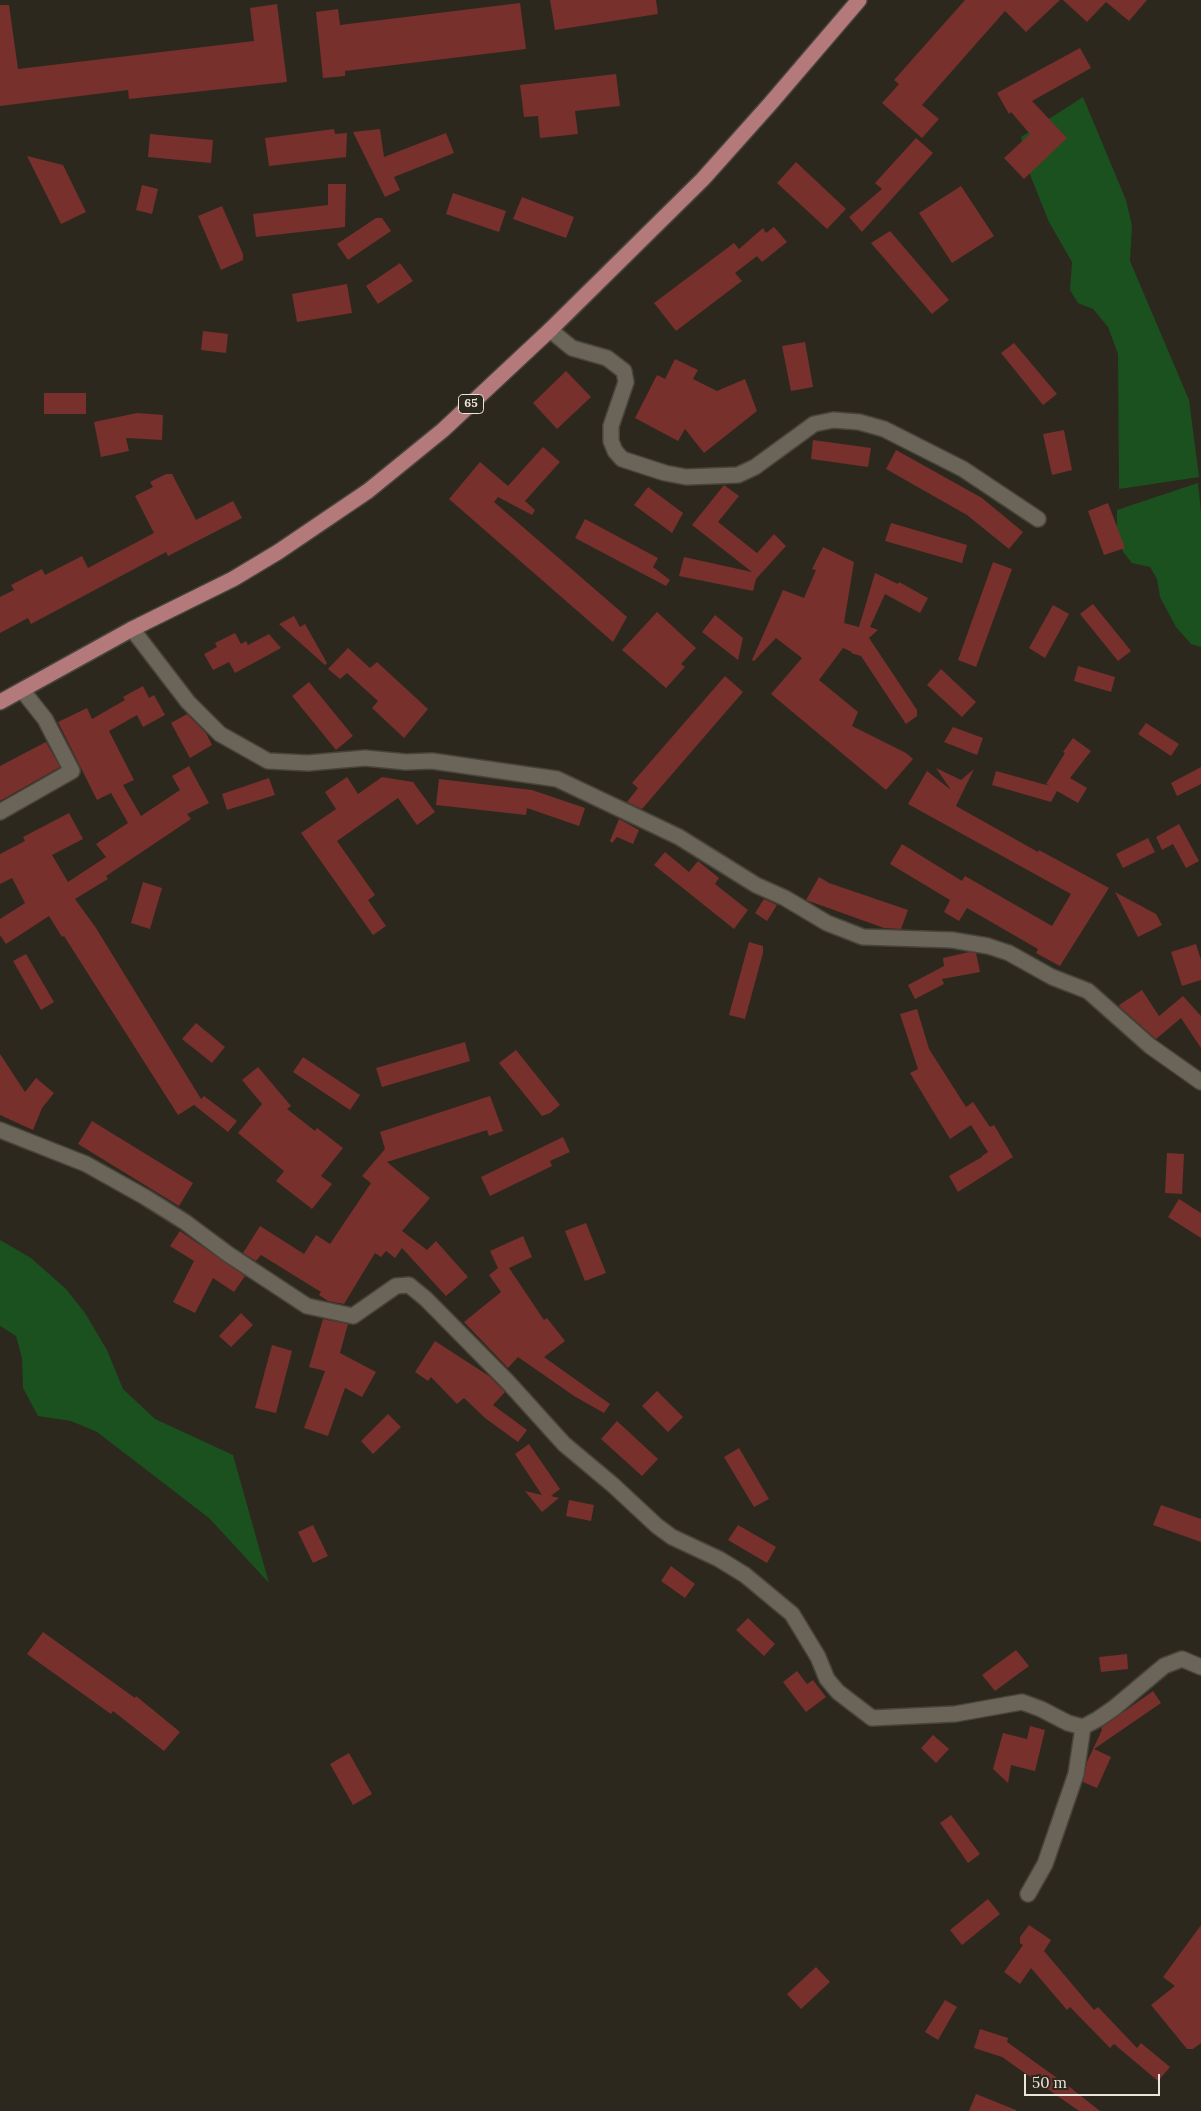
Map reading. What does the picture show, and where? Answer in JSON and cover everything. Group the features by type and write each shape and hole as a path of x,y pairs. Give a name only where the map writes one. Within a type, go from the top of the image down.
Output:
{"main road":[{"name":"65","path":"0,702 132,629 233,580 314,529 368,491 443,430 550,330 703,179 859,0"}],"street":[{"path":"550,330 572,348 606,358 624,371 626,382 611,426 612,441 622,459 665,473 686,477 738,475 755,467 814,424 833,420 859,422 884,429 921,447 963,470 1038,519"},
{"path":"132,629 188,702 220,734 268,761 308,763 366,758 406,762 432,761 557,780 679,837 756,885 785,898 827,923 863,937 952,940 988,946 1009,953 1052,977 1088,991 1150,1046 1201,1082"},
{"path":"0,812 72,771 45,719 22,690"},
{"path":"0,1130 86,1164 136,1192 185,1222 228,1254 307,1306 353,1316 396,1286 409,1286 426,1299 508,1382 564,1444 613,1484 656,1526 672,1537 712,1555 745,1575 792,1614 818,1658 827,1679 838,1692 872,1718 955,1714 1022,1702 1040,1708 1068,1723 1083,1727 1098,1720 1114,1708 1164,1666 1182,1659 1201,1667"},
{"path":"1028,1894 1046,1864 1076,1774 1083,1727"}],"green space":[{"path":"1083,97 1126,200 1132,226 1130,261 1189,400 1199,477 1119,489 1118,354 1108,327 1093,309 1078,303 1070,290 1072,262 1049,222 1029,172 1021,137"},
{"path":"1198,483 1201,513 1201,647 1191,644 1176,627 1160,597 1157,579 1150,567 1132,563 1117,540 1117,510"},
{"path":"0,1240 31,1258 66,1289 85,1313 107,1350 123,1389 155,1419 233,1455 269,1583 209,1518 97,1432 71,1421 38,1416 23,1388 22,1358 16,1336 0,1326"}],"building":[{"path":"550,0 656,0 658,14 555,30"},
{"path":"965,0 1060,0 1026,32 1005,11 922,105 939,119 922,138 882,103 899,84 894,80"},
{"path":"1063,0 1147,0 1129,21 1106,2 1087,22"},
{"path":"520,3 526,49 345,71 345,76 323,78 316,12 338,9 340,25"},
{"path":"277,4 287,82 129,99 128,90 0,106 0,5 9,5 18,69 254,41 250,8"},
{"path":"1080,48 1091,68 1032,101 1067,138 1024,179 1004,158 1030,134 1011,112 1009,114 997,93"},
{"path":"616,74 620,106 575,111 578,134 540,138 538,116 524,117 520,85"},
{"path":"334,129 335,134 347,133 346,157 269,166 265,138"},
{"path":"380,129 384,157 446,133 454,153 394,177 400,190 385,197 353,132"},
{"path":"150,134 213,140 211,163 148,157"},
{"path":"916,138 933,153 862,232 849,217 882,189 875,183"},
{"path":"27,156 63,165 86,212 61,224"},
{"path":"796,162 846,209 827,229 777,183"},
{"path":"328,184 346,184 345,227 256,237 253,214 328,205"},
{"path":"142,185 158,189 152,214 136,210"},
{"path":"961,186 994,236 952,263 919,213"},
{"path":"453,193 506,211 499,232 446,214"},
{"path":"522,197 574,217 566,238 513,219"},
{"path":"222,206 243,254 243,260 221,270 198,216"},
{"path":"376,218 382,218 391,231 348,260 337,244"},
{"path":"774,227 787,242 762,262 757,256 735,273 742,281 676,331 654,303 734,243 739,249 763,228 766,233"},
{"path":"890,231 949,300 932,314 871,243"},
{"path":"400,263 413,281 378,304 366,286"},
{"path":"347,284 352,313 297,322 292,294"},
{"path":"203,331 228,334 226,353 201,350"},
{"path":"805,342 813,387 791,391 782,346"},
{"path":"1014,343 1057,394 1043,405 1001,353"},
{"path":"675,359 698,370 693,379 717,391 745,379 757,411 704,453 685,429 678,441 635,418 657,375 665,379"},
{"path":"566,371 591,397 557,429 533,403"},
{"path":"44,393 86,393 86,414 44,414"},
{"path":"137,413 163,415 162,440 126,438 129,451 101,457 94,422"},
{"path":"1064,430 1072,470 1052,475 1043,434"},
{"path":"813,440 871,448 868,467 811,459"},
{"path":"543,447 560,462 525,501 535,510 532,515 498,497 494,502 627,617 613,642 449,499 480,462 508,486"},
{"path":"896,450 982,498 1023,532 1009,549 967,515 886,469"},
{"path":"166,474 172,474 196,520 233,501 242,518 168,556 166,552 31,624 28,618 0,633 0,597 14,590 11,585 42,569 45,575 82,556 88,568 154,533 135,496 153,487 150,482"},
{"path":"724,485 739,496 718,522 757,553 774,534 786,546 756,579 753,591 679,576 684,557 752,572 692,525"},
{"path":"648,487 683,513 672,533 634,505"},
{"path":"1108,503 1125,548 1104,555 1088,511"},
{"path":"585,519 658,558 653,567 670,580 666,586 575,538"},
{"path":"891,523 967,545 962,563 885,541"},
{"path":"823,547 854,562 844,623 859,627 875,573 898,584 899,582 928,598 920,613 885,594 870,627 878,630 869,638 917,710 917,716 906,724 861,656 843,648 819,680 858,712 852,726 906,753 913,759 886,790 771,694 802,658 776,638 754,661 752,660 783,590 804,598 816,570 812,569"},
{"path":"993,562 1012,569 976,667 958,660"},
{"path":"1093,604 1131,651 1118,661 1080,614"},
{"path":"1053,605 1069,614 1045,658 1029,648"},
{"path":"657,612 696,648 681,664 685,667 666,688 622,650"},
{"path":"715,615 743,638 738,660 702,632"},
{"path":"294,616 300,627 305,624 327,663 325,665 279,624"},
{"path":"235,633 241,644 246,641 248,645 269,634 281,648 235,673 229,662 213,670 204,654 217,647 215,643"},
{"path":"348,648 370,668 377,662 428,709 404,738 372,708 378,701 347,673 340,679 328,669"},
{"path":"1078,666 1115,677 1111,692 1074,681"},
{"path":"941,669 976,702 962,717 927,685"},
{"path":"725,676 743,692 642,809 627,802 638,788 632,783"},
{"path":"309,682 353,736 336,750 292,696"},
{"path":"143,686 149,698 154,695 165,715 143,727 137,715 109,731 134,780 123,785 141,816 180,790 172,776 189,766 209,803 187,814 191,819 106,876 108,879 75,899 96,928 201,1099 204,1096 237,1121 228,1132 194,1105 197,1103 178,1115 64,936 62,937 49,916 6,944 0,935 0,919 25,903 12,878 0,884 0,854 25,841 23,837 69,813 83,839 52,855 68,882 106,857 96,844 128,823 111,793 97,800 58,722 87,708 92,719 125,700 123,697"},
{"path":"187,714 206,733 212,745 190,758 171,723"},
{"path":"1146,723 1179,744 1171,756 1138,734"},
{"path":"953,727 983,738 977,755 944,742"},
{"path":"1073,738 1091,751 1070,778 1087,788 1078,803 1057,791 1051,802 992,785 996,771 1050,786 1046,784 1065,753 1063,752"},
{"path":"46,742 60,767 0,801 0,766"},
{"path":"1201,767 1201,784 1177,796 1171,783"},
{"path":"936,768 961,780 974,769 956,806 1038,852 1039,850 1109,888 1060,966 1036,953 1038,949 967,908 959,921 944,912 950,900 890,864 902,844 962,881 965,876 1052,926 1071,894 908,804 927,771 951,790"},
{"path":"347,777 358,794 382,777 413,782 435,812 417,825 398,798 337,841 375,895 368,900 386,926 373,935 301,833 336,809 325,792"},
{"path":"269,778 275,795 227,810 222,794"},
{"path":"439,779 532,790 585,808 579,826 527,808 526,815 436,805"},
{"path":"619,819 639,830 633,844 617,837 612,843 610,841"},
{"path":"1179,824 1199,861 1186,868 1173,844 1162,850 1156,837"},
{"path":"1148,838 1155,852 1123,868 1116,854"},
{"path":"665,852 689,872 698,861 719,878 715,884 748,910 734,929 654,865"},
{"path":"819,877 829,883 908,910 901,929 884,928 806,900"},
{"path":"143,882 162,888 150,929 131,923"},
{"path":"1115,892 1156,914 1162,925 1138,937"},
{"path":"764,899 777,905 767,921 755,913"},
{"path":"749,942 763,946 763,953 745,1019 729,1015"},
{"path":"1196,944 1201,960 1201,980 1182,986 1171,952"},
{"path":"969,952 976,953 980,972 942,979 944,984 915,999 908,985 944,966 943,958"},
{"path":"26,954 54,1002 41,1010 13,961"},
{"path":"1142,990 1159,1016 1183,996 1201,1016 1201,1048 1181,1018 1156,1039 1120,1007 1119,1005"},
{"path":"917,1009 929,1049 966,1107 973,1102 990,1127 994,1125 1013,1157 958,1192 949,1176 988,1152 971,1125 950,1139 910,1073 918,1069 900,1014"},
{"path":"196,1023 225,1047 212,1063 182,1039"},
{"path":"465,1042 470,1061 382,1087 376,1068"},
{"path":"516,1050 560,1105 550,1113 542,1116 499,1063"},
{"path":"0,1054 25,1092 36,1078 54,1093 42,1108 33,1130 0,1115"},
{"path":"303,1057 360,1095 350,1110 293,1072"},
{"path":"258,1067 291,1106 287,1109 315,1131 317,1128 343,1148 321,1176 332,1184 312,1209 276,1181 284,1171 238,1133 262,1104 242,1080"},
{"path":"490,1096 503,1131 489,1136 487,1130 387,1162 430,1198 402,1231 427,1250 436,1241 468,1277 446,1296 402,1248 395,1258 386,1251 381,1257 375,1253 344,1304 328,1301 319,1295 321,1292 261,1255 256,1261 243,1253 260,1226 304,1254 316,1235 330,1244 371,1183 362,1176 385,1149 380,1132"},
{"path":"92,1121 193,1183 179,1206 78,1144"},
{"path":"563,1137 570,1152 550,1161 552,1166 490,1196 481,1177"},
{"path":"1167,1153 1184,1154 1182,1194 1165,1193"},
{"path":"1179,1199 1201,1213 1201,1238 1168,1217"},
{"path":"586,1223 606,1273 585,1281 565,1231"},
{"path":"180,1231 245,1276 234,1292 213,1278 195,1313 173,1302 194,1261 170,1246"},
{"path":"523,1236 532,1257 509,1268 544,1320 547,1318 565,1341 544,1357 610,1404 604,1413 574,1396 518,1357 508,1368 464,1322 501,1292 489,1275 498,1268 490,1251"},
{"path":"241,1313 253,1325 231,1347 219,1336"},
{"path":"323,1319 348,1324 340,1353 376,1372 362,1397 345,1388 328,1436 304,1428 325,1371 309,1367"},
{"path":"435,1341 489,1376 505,1392 493,1405 527,1430 518,1442 485,1418 464,1398 457,1404 431,1377 428,1381 415,1372"},
{"path":"272,1345 292,1351 276,1413 255,1408"},
{"path":"657,1391 683,1417 668,1432 642,1406"},
{"path":"388,1414 401,1427 373,1454 361,1441"},
{"path":"617,1421 658,1459 642,1476 601,1439"},
{"path":"529,1444 560,1489 551,1496 559,1498 542,1512 525,1491 542,1495 515,1454"},
{"path":"739,1448 769,1499 754,1507 724,1457"},
{"path":"569,1500 594,1505 591,1521 566,1516"},
{"path":"1161,1505 1201,1519 1201,1542 1153,1525"},
{"path":"313,1525 328,1556 313,1563 298,1532"},
{"path":"738,1525 776,1547 767,1563 728,1540"},
{"path":"671,1566 695,1584 685,1598 661,1581"},
{"path":"748,1618 775,1644 764,1656 736,1630"},
{"path":"43,1632 135,1698 136,1696 180,1732 164,1751 113,1711 111,1714 27,1654"},
{"path":"1016,1650 1029,1666 995,1691 982,1675"},
{"path":"1127,1654 1128,1669 1101,1672 1099,1657"},
{"path":"797,1671 807,1684 813,1680 826,1697 806,1712 783,1682"},
{"path":"1153,1691 1161,1703 1094,1749 1111,1757 1097,1788 1083,1782 1087,1762 1102,1730 1101,1728"},
{"path":"1030,1726 1045,1730 1035,1771 1011,1765 1008,1783 993,1769 1003,1733 1027,1739"},
{"path":"933,1735 949,1749 936,1763 921,1748"},
{"path":"349,1753 372,1794 353,1805 330,1764"},
{"path":"951,1815 980,1854 968,1863 940,1823"},
{"path":"988,1899 1000,1914 962,1945 950,1930"},
{"path":"1029,1925 1051,1940 1044,1951 1094,2010 1098,2007 1137,2048 1141,2043 1170,2067 1158,2081 1114,2044 1110,2048 1070,2007 1067,2010 1031,1968 1020,1984 1004,1972 1023,1945 1020,1943 1020,1937"},
{"path":"1201,1925 1201,2043 1193,2049 1187,2049 1151,2005 1175,1986 1163,1977"},
{"path":"816,1967 830,1982 801,2009 787,1994"},
{"path":"945,2000 957,2007 938,2040 925,2032"},
{"path":"980,2029 1008,2038 1007,2042 1100,2111 1079,2111 1002,2057 974,2048"},
{"path":"976,2094 1016,2110 1016,2111 969,2111"}]}
